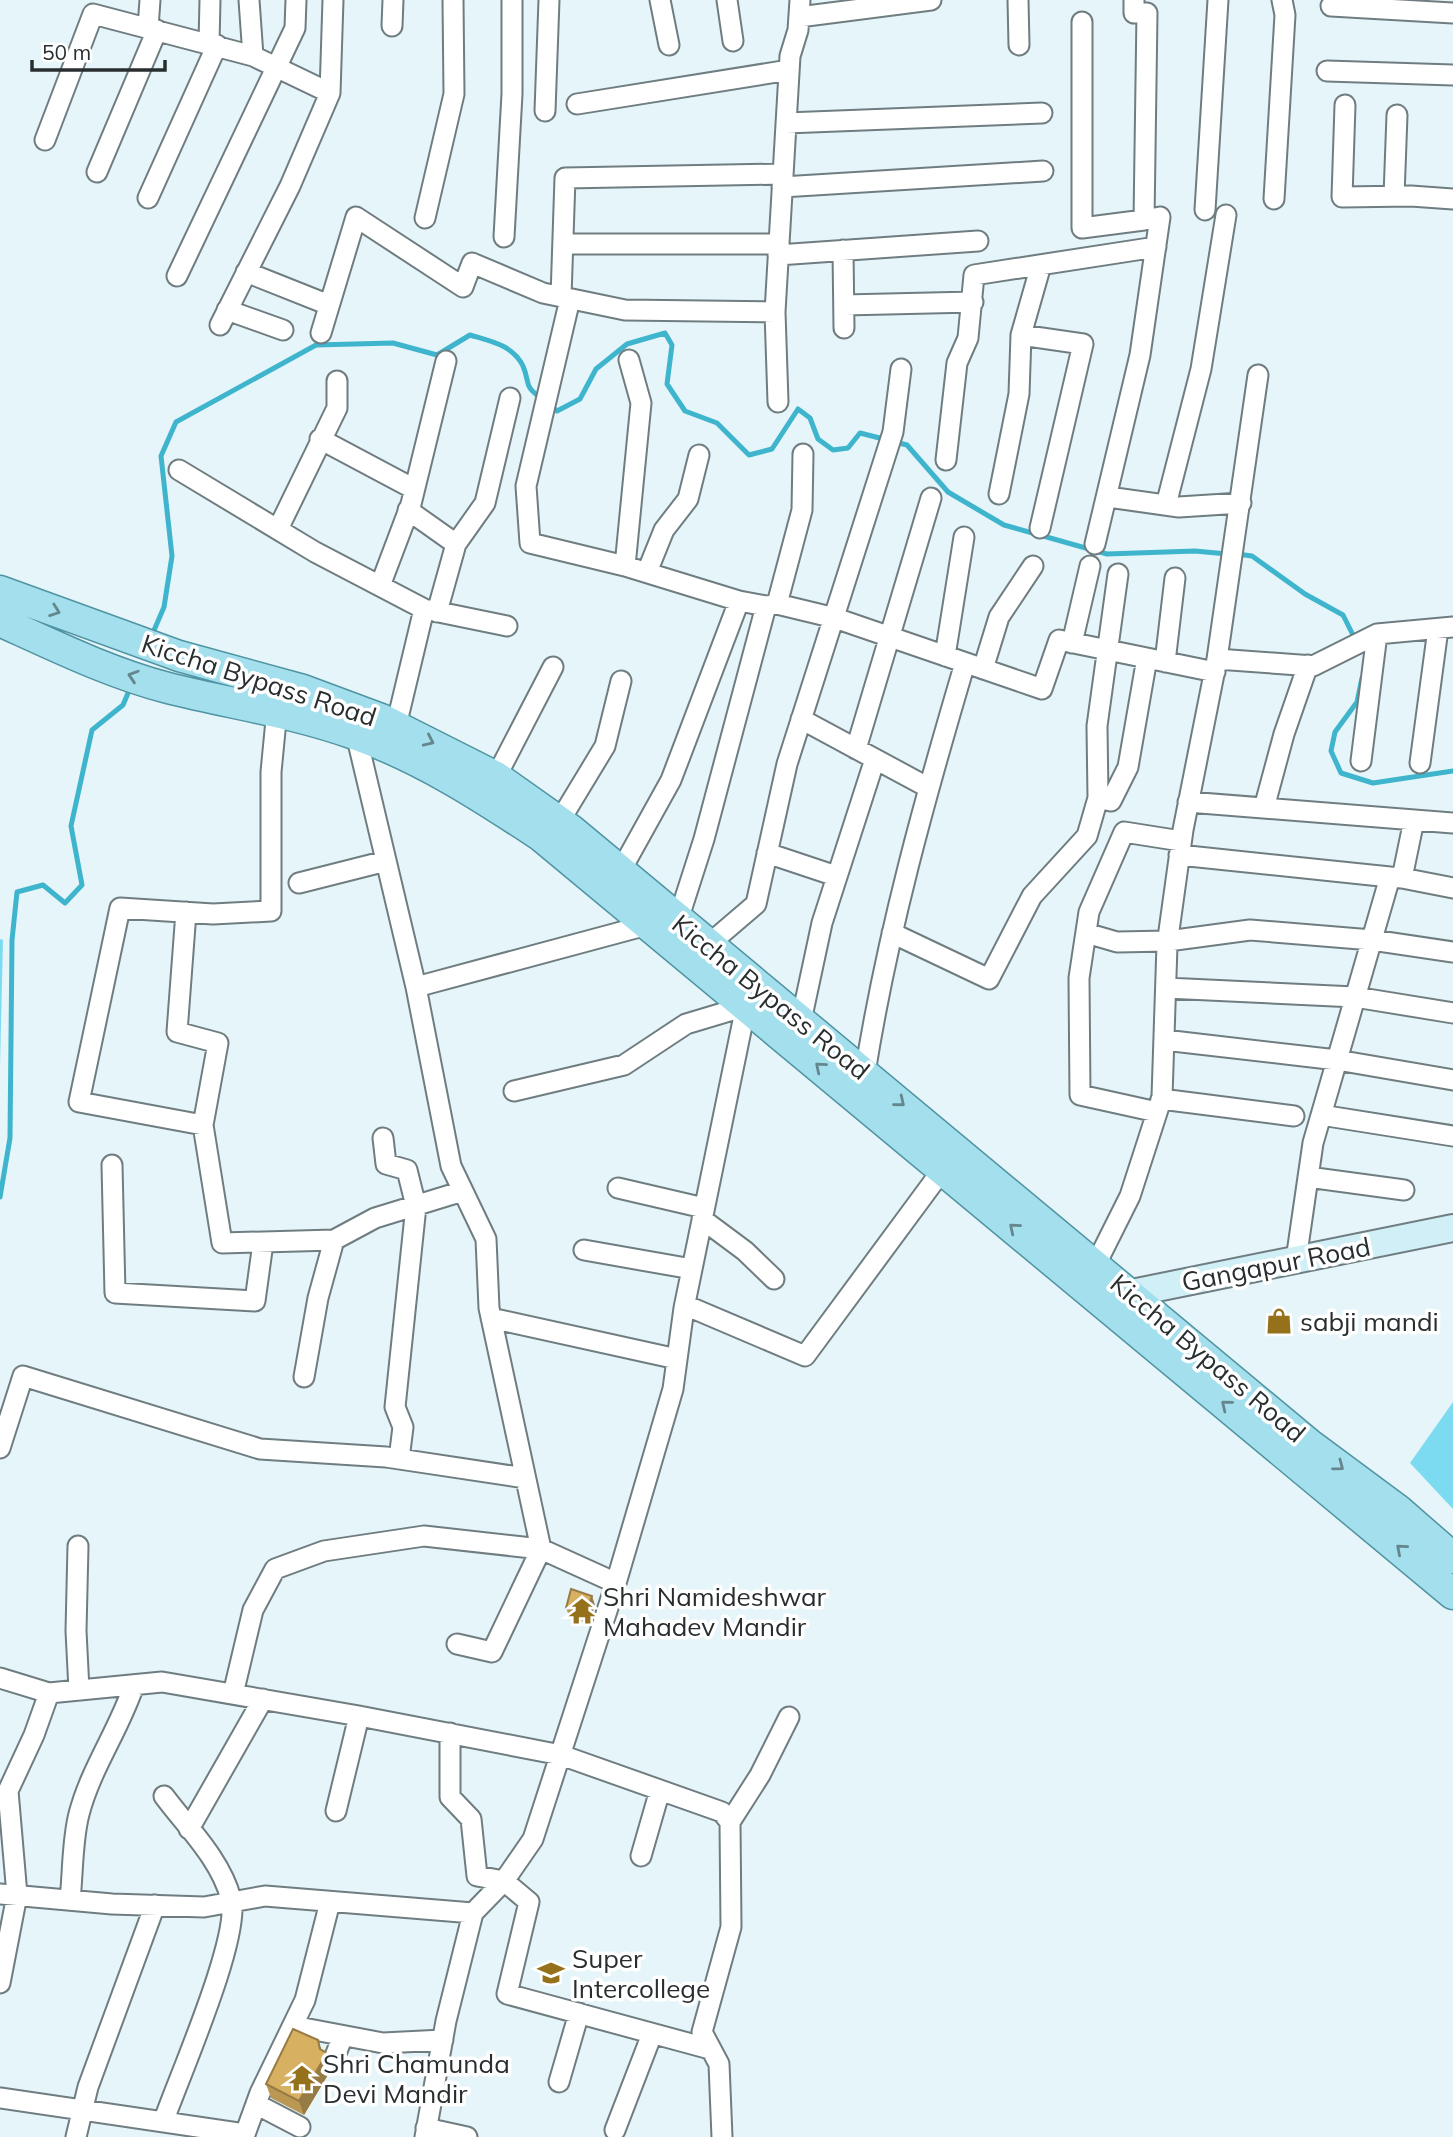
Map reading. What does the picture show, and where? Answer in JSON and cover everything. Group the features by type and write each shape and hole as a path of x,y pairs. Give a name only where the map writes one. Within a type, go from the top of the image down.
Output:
{"main road":[{"name":"Kiccha Bypass Road","path":"0,591 179,656 303,690 396,726 559,822 709,944 753,997 801,1021 856,1082 1060,1250 1093,1283 1130,1293 1160,1335 1453,1558"},
{"path":"0,621 98,665 167,688 278,710 356,734 425,765 484,780 541,836 647,925 753,997 856,1082 943,1170 1060,1250"},
{"path":"1093,1283 1160,1335 1453,1594"}],"street":[{"path":"97,172 152,29 150,0"},
{"path":"148,198 213,44 210,0"},
{"path":"249,0 253,56"},
{"path":"177,276 295,28 296,0"},
{"path":"283,330 224,317 290,186 330,93 333,0"},
{"path":"392,26 393,0"},
{"path":"425,218 454,94 453,0"},
{"path":"504,237 512,94 512,0"},
{"path":"545,111 549,0"},
{"path":"660,0 669,45"},
{"path":"727,0 733,41"},
{"path":"778,402 775,312 778,250 789,70 799,8 931,0"},
{"path":"1018,0 1019,45"},
{"path":"1134,0 1135,13 1147,13 1144,220"},
{"path":"1205,211 1218,0"},
{"path":"1274,200 1285,15 1282,0"},
{"path":"1331,6 1453,13"},
{"path":"45,140 93,15 253,56 330,93"},
{"path":"1082,22 1082,228 1160,217 1140,355 1095,544"},
{"path":"577,104 789,70"},
{"path":"1327,71 1453,75"},
{"path":"1345,105 1342,197 1394,196 1453,200"},
{"path":"786,123 1042,113"},
{"path":"1394,196 1397,115"},
{"path":"1043,171 783,181 565,178 565,298 550,389 541,416 526,486 530,542 647,572 739,601 835,618 1042,689 1059,640 1156,660 1216,666 1314,666 1373,636 1446,628 1420,763"},
{"path":"1166,505 1201,369 1226,215"},
{"path":"321,333 356,217 463,287 472,263 542,293 625,310 775,312"},
{"path":"564,244 843,250 978,241"},
{"path":"946,460 957,363 968,338 974,275 1157,247"},
{"path":"843,250 844,328"},
{"path":"999,494 1019,394 1021,335 1041,265"},
{"path":"246,272 329,305"},
{"path":"844,305 973,302"},
{"path":"1021,335 1083,344 1040,528"},
{"path":"625,566 641,403 629,360"},
{"path":"380,586 408,510 446,361"},
{"path":"709,944 756,904 787,764 890,442 901,369"},
{"path":"1093,1283 1130,1196 1159,1106 1168,941 1180,848 1216,666 1258,375"},
{"path":"278,529 337,408 337,381"},
{"path":"396,726 430,611 456,544 485,503 510,398"},
{"path":"320,439 414,489"},
{"path":"678,920 771,605 802,510 803,454"},
{"path":"647,572 664,530 688,499 699,455"},
{"path":"179,470 278,529 430,611 507,626"},
{"path":"1108,497 1166,505 1241,503"},
{"path":"856,749 931,498"},
{"path":"408,510 456,544"},
{"path":"945,656 964,537"},
{"path":"856,1082 929,788 974,666 999,617 1033,566"},
{"path":"1072,643 1090,566"},
{"path":"892,933 989,979 1032,896 1087,836 1098,798 1097,726 1110,650 1118,574"},
{"path":"1098,798 1111,801 1128,767 1175,578"},
{"path":"620,872 671,780 739,601"},
{"path":"1361,761 1373,636"},
{"path":"1264,808 1284,734 1308,666"},
{"path":"484,780 554,667"},
{"path":"559,822 605,746 621,681"},
{"path":"203,1125 79,1101 120,908 186,912 271,911 271,772 278,710"},
{"path":"802,719 929,788"},
{"path":"356,734 416,987 452,1166 486,1240 491,1318 541,1549 492,1652 457,1644"},
{"path":"801,1021 822,923 875,759"},
{"path":"1188,802 1453,823"},
{"path":"1296,1260 1308,1177 1321,1115 1372,940 1414,820"},
{"path":"1294,1116 1159,1106 1080,1095 1079,978 1089,912 1124,832 1180,848 1396,877 1453,888"},
{"path":"767,852 836,876"},
{"path":"299,883 386,861"},
{"path":"186,912 177,1032 218,1043 203,1125 222,1244 334,1240 375,1218 463,1191"},
{"path":"416,987 647,925"},
{"path":"1086,933 1117,942 1168,941 1250,930 1372,940 1453,952"},
{"path":"1166,988 1355,997 1453,1013"},
{"path":"514,1091 624,1065 687,1024 753,997"},
{"path":"467,2137 425,2133 443,2040 473,1913 504,1881 533,1839 617,1583 673,1389 685,1305 703,1213 753,997"},
{"path":"1164,1040 1337,1060 1453,1080"},
{"path":"1321,1115 1453,1136"},
{"path":"383,1138 386,1164 407,1170 416,1206 395,1407 402,1427 399,1459"},
{"path":"112,1165 115,1293 255,1301 263,1243"},
{"path":"685,1305 805,1356 943,1170"},
{"path":"1308,1177 1404,1190"},
{"path":"618,1188 703,1213 774,1279"},
{"name":"Gangapur Road","path":"1130,1293 1453,1228"},
{"path":"304,1377 318,1298 334,1240"},
{"path":"584,1251 692,1269"},
{"path":"491,1318 677,1359"},
{"path":"0,1448 23,1376 260,1449 399,1459 525,1478"},
{"path":"233,1694 253,1610 275,1569 324,1551 424,1536 541,1549 617,1583"},
{"path":"78,1546 76,1631 79,1690"},
{"path":"0,1678 49,1693 162,1682 450,1733 561,1755 722,1812 730,1822"},
{"path":"70,1900 79,1816 96,1768 124,1716 134,1685"},
{"path":"0,1983 8,1895 8,1791 34,1735 49,1693"},
{"path":"189,1829 262,1699"},
{"path":"336,1811 359,1716"},
{"path":"722,2137 719,2064 702,2032 731,1927 730,1822 760,1775 789,1717"},
{"path":"450,1733 450,1797 471,1819 477,1875 504,1881 529,1902 507,1994 710,2049"},
{"path":"641,1856 660,1790"},
{"path":"164,1796 218,1866 232,1902 227,1949 164,2120"},
{"path":"8,1895 204,1907 265,1896 473,1913"},
{"path":"0,2098 164,2120 244,2135 305,2000 330,1902"},
{"path":"76,2137 88,2087 155,1905"},
{"path":"559,2082 579,2013"},
{"path":"293,2026 383,2043 443,2040"},
{"path":"615,2130 652,2034"},
{"path":"335,2056 343,2036"},
{"path":"256,2104 300,2127"}],"shaded area":[{"path":"0,939 3,940 0,1067"},
{"path":"1453,1402 1453,1509 1410,1463"}],"building":[{"path":"571,1589 592,1596 585,1614 566,1608"},
{"path":"293,2029 318,2040 320,2049 327,2053 299,2101 266,2084"}],"waterway":[{"path":"550,405 557,411 580,399 596,369 627,344 665,333 672,345 667,384 685,411 717,423 749,455 772,449 798,409 810,418 818,439 833,450 848,448 860,433 907,445 948,492 1004,525 1107,554 1195,551 1227,554"},
{"path":"152,635 164,607 172,556 161,456 176,422 316,345 393,343 437,355 470,335 500,345 513,353 523,366 529,387 542,399"},
{"path":"1237,554 1252,556 1305,594 1343,615 1355,639"},
{"path":"1362,678 1357,702 1335,732 1331,751 1341,773 1373,783 1453,771"},
{"path":"0,1197 10,1138 12,940 17,892 43,885 65,903 82,885 71,826 92,730 123,705 131,686"}],"place":[{"name":"sabji mandi","path":"1279,1321"},
{"name":"Shri Namideshwar Mahadev Mandir","path":"582,1611"},
{"name":"Super Intercollege","path":"551,1973"},
{"name":"Shri Chamunda Devi Mandir","path":"302,2078"}]}
